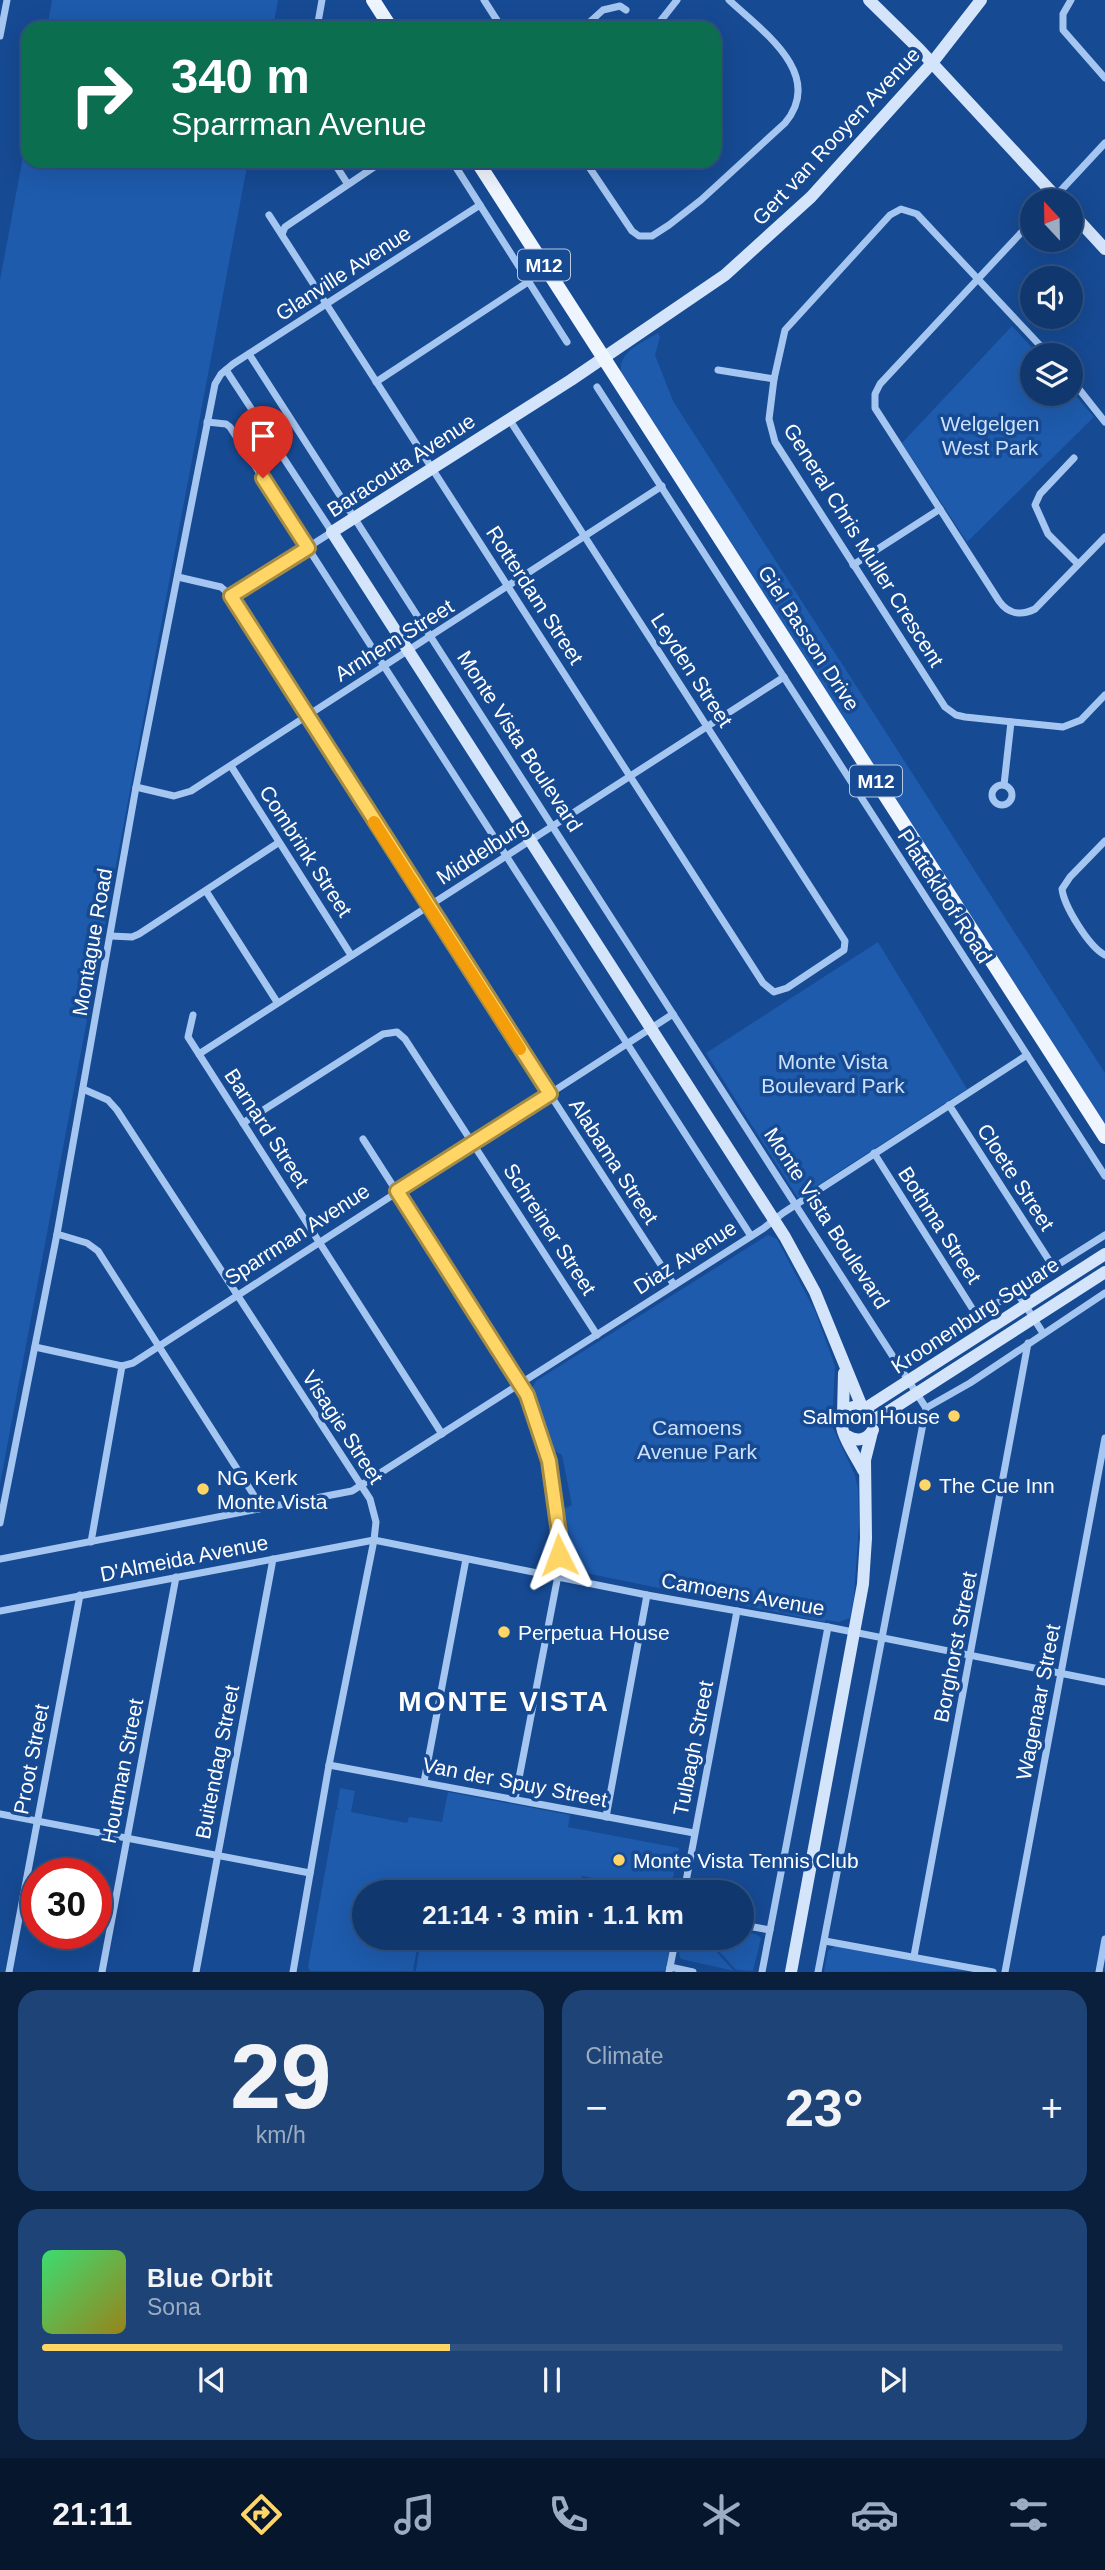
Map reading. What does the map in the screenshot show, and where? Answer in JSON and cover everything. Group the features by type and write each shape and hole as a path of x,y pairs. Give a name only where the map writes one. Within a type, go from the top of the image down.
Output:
{"main road":[{"path":"373,0 386,21"},
{"path":"869,0 932,63 1046,189"},
{"name":"Gert van Rooyen Avenue","path":"604,357 692,299 756,249 811,197 932,63 981,0"},
{"name":"Giel Basson Drive","path":"482,168 1105,1138"},
{"path":"1083,225 1105,249"},
{"name":"Baracouta Avenue","path":"332,532 604,357"},
{"path":"332,532 774,1220 815,1292 868,1416 864,1474 865,1566 855,1633 791,1972"},
{"name":"Kroonenburg Square","path":"868,1416 908,1380 1105,1254"},
{"name":"Kroonenburg Square","path":"868,1416 886,1413 1105,1272"},
{"path":"841,1357 845,1385 841,1426 864,1474"},
{"path":"843,1415 851,1408 868,1416"},
{"path":"847,1436 860,1440 868,1416"}],"street":[{"path":"0,36 6,0"},
{"path":"318,21 323,0"},
{"path":"484,0 498,21"},
{"path":"660,21 677,0"},
{"path":"590,168 632,231 639,236 652,236 701,200 785,123 794,109 798,94 788,57 729,0"},
{"path":"1072,0 1063,14 1063,30 1105,78"},
{"path":"591,21 603,10 620,6 626,10"},
{"path":"1065,189 1105,143"},
{"path":"337,168 347,183"},
{"path":"282,234 285,227 372,168"},
{"path":"456,168 567,342"},
{"name":"Glanville Avenue","path":"226,370 480,205"},
{"name":"General Chris Muller Crescent","path":"978,279 917,214 908,209 895,211 792,321 781,341 769,419 775,442 945,707 956,715 1058,727 1069,726 1081,720 1105,695"},
{"name":"Rotterdam Street","path":"269,215 763,983 774,992"},
{"path":"1020,233 880,384 875,394 875,408 999,601 1012,612 1022,613 1035,609 1105,537"},
{"path":"978,279 1038,343"},
{"path":"376,382 528,282"},
{"name":"Monte Vista Boulevard","path":"249,354 926,1408"},
{"path":"226,370 332,532"},
{"name":"Montague Road","path":"0,1523 57,1234 136,788 207,422 215,384 226,370"},
{"path":"718,370 774,379"},
{"name":"Plattekloof Road","path":"597,387 1105,1176"},
{"path":"1083,394 1105,422"},
{"name":"Leyden Street","path":"509,418 845,941 844,950 787,988 774,992"},
{"path":"207,422 230,427 751,1236"},
{"path":"1074,458 1040,494 1035,505 1048,534 1078,564"},
{"name":"Arnhem Street","path":"136,788 174,796 184,795 662,486"},
{"path":"853,565 940,509"},
{"name":"Baracouta Avenue","path":"231,596 332,532"},
{"path":"178,577 221,587 231,596"},
{"name":"Alabama Street","path":"231,596 428,907 674,1285"},
{"name":"Middelburg","path":"199,1055 277,1002 784,677"},
{"path":"1004,785 1011,722"},
{"name":"Combrink Street","path":"231,766 351,955"},
{"path":"1105,841 1062,889 1064,900 1074,918 1097,950 1105,955"},
{"path":"111,936 132,937 139,934 278,843"},
{"path":"206,891 277,1002"},
{"name":"Sparrman Avenue","path":"122,1366 133,1363 160,1347 236,1294 673,1014"},
{"name":"Barnard Street","path":"193,1015 188,1037 442,1434"},
{"name":"Schreiner Street","path":"243,1124 383,1034 397,1032 405,1038 597,1335"},
{"name":"Diaz Avenue","path":"361,1486 1027,1055"},
{"name":"Visagie Street","path":"83,1089 108,1100 117,1110 361,1486 375,1513 374,1540 329,1765 293,1972"},
{"name":"Cloete Street","path":"949,1105 1054,1268"},
{"path":"363,1139 527,1395 549,1461 559,1533 559,1565 515,1799"},
{"name":"Bothma Street","path":"874,1153 977,1316"},
{"path":"57,1234 87,1243 98,1251 262,1508"},
{"name":"Kroonenburg Square","path":"899,1365 1105,1235"},
{"path":"1016,1291 1043,1333"},
{"path":"818,1972 926,1408 970,1383 1105,1293"},
{"name":"Borghorst Street","path":"914,1956 1028,1343"},
{"path":"35,1347 122,1366 90,1542"},
{"name":"Wagenaar Street","path":"1005,1972 1105,1438"},
{"name":"D'Almeida Avenue","path":"0,1559 352,1491 361,1486"},
{"name":"D'Almeida Avenue","path":"0,1611 374,1540"},
{"name":"Camoens Avenue","path":"374,1540 1105,1682"},
{"name":"Buitendag Street","path":"196,1972 273,1559"},
{"path":"424,1782 466,1559"},
{"name":"Houtman Street","path":"102,1972 176,1577"},
{"name":"Proot Street","path":"9,1972 80,1595"},
{"path":"606,1817 647,1595"},
{"name":"Tulbagh Street","path":"686,1880 737,1611"},
{"path":"762,1972 828,1627"},
{"name":"Van der Spuy Street","path":"329,1765 694,1833"},
{"path":"0,1814 310,1873"},
{"path":"754,1927 769,1930"},
{"path":"1099,1972 1105,1939"},
{"path":"825,1941 993,1972"},
{"path":"674,1950 670,1969 693,1972"}],"green space":[{"path":"52,0 278,0 274,21 48,21"},
{"path":"21,168 247,168 0,1484 0,280"},
{"name":"Welgelgen West Park","path":"1012,326 1028,343 1020,343 1020,406 1083,404 1094,417 967,542 902,443"},
{"path":"658,333 660,337 655,355 673,401 1105,1073 1105,1126 621,373 621,365 627,353"},
{"name":"Monte Vista Boulevard Park","path":"878,942 967,1089 798,1198 706,1053"},
{"name":"Camoens Avenue Park","path":"768,1235 777,1239 815,1311 835,1366 832,1426 855,1475 858,1489 859,1524 854,1596 850,1618 839,1622 825,1622 571,1570 565,1562 562,1510 572,1505 562,1455 551,1449 531,1390 536,1381"},
{"path":"340,1788 355,1791 351,1812 407,1823 409,1817 442,1822 448,1792 570,1815 568,1827 679,1848 672,1880 604,1880 582,1876 581,1880 352,1880 352,1950 417,1950 413,1971 310,1971 308,1967 336,1810 339,1809"},
{"path":"756,1934 761,1938 753,1971 736,1970 718,1950 754,1950"},
{"path":"835,1946 970,1971 824,1972 828,1951"},
{"path":"419,1950 669,1950 665,1971 416,1971"},
{"path":"680,1950 715,1950 734,1971 681,1959"}],"slow traffic":[{"path":"374,822 520,1049"}],"place":[{"name":"Salmon House","path":"954,1416"},
{"name":"The Cue Inn","path":"925,1485"},
{"name":"NG Kerk Monte Vista","path":"203,1489"},
{"name":"Perpetua House","path":"504,1632"},
{"name":"Monte Vista Tennis Club","path":"619,1860"}],"district":[{"name":"MONTE VISTA","path":"504,1701"}],"route":[{"path":"263,478 308,548 231,596 550,1094 397,1191 527,1395 549,1461 559,1533 559,1555"}]}
